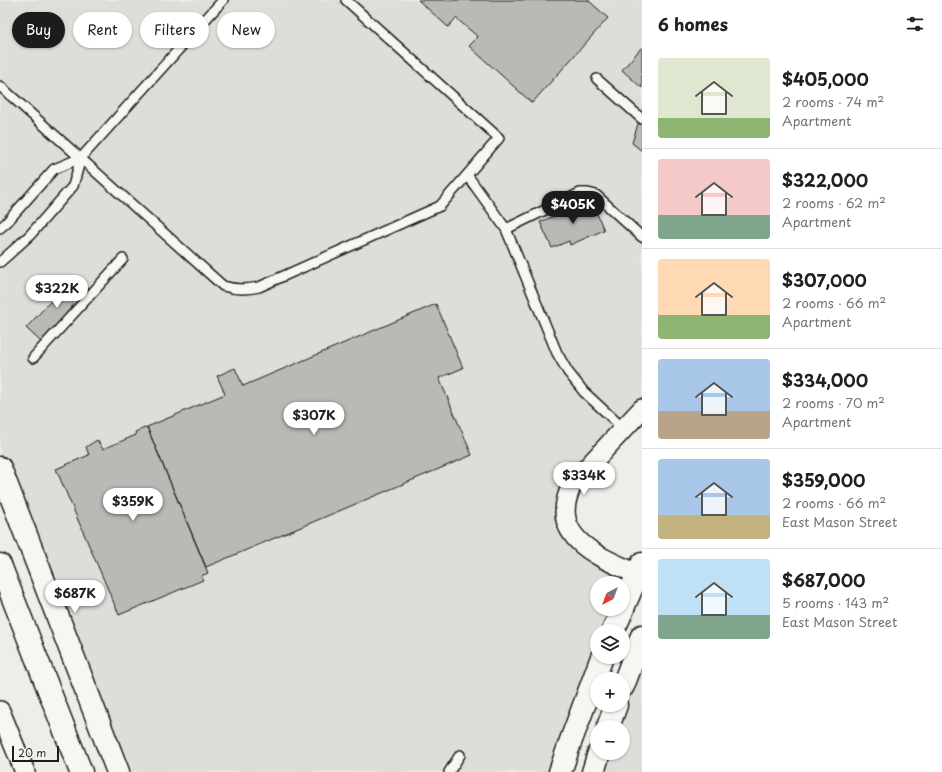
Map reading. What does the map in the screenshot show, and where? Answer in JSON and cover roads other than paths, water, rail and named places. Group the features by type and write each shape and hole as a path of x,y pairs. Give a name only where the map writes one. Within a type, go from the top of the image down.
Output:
{"main road":[{"path":"0,468 118,772"},
{"path":"0,565 81,772"},
{"path":"630,594 641,571"},
{"path":"628,672 642,636"},
{"path":"560,772 599,664"},
{"path":"593,772 597,760"}],"street":[{"path":"641,571 598,555 583,546 569,528 565,505 573,483 642,409"},
{"path":"0,711 25,772"}],"lane":[{"path":"0,228 54,170 81,158 222,0"},
{"path":"0,86 224,286 234,290 260,287 440,206 499,138 346,0"},
{"path":"597,79 642,119"},
{"path":"0,262 30,235 73,186 81,158"},
{"path":"467,175 506,229 557,353 568,372 584,392 624,429"},
{"path":"506,229 580,193 588,192 596,195 642,237"},
{"path":"33,358 123,259"},
{"path":"449,772 460,755"}]}
